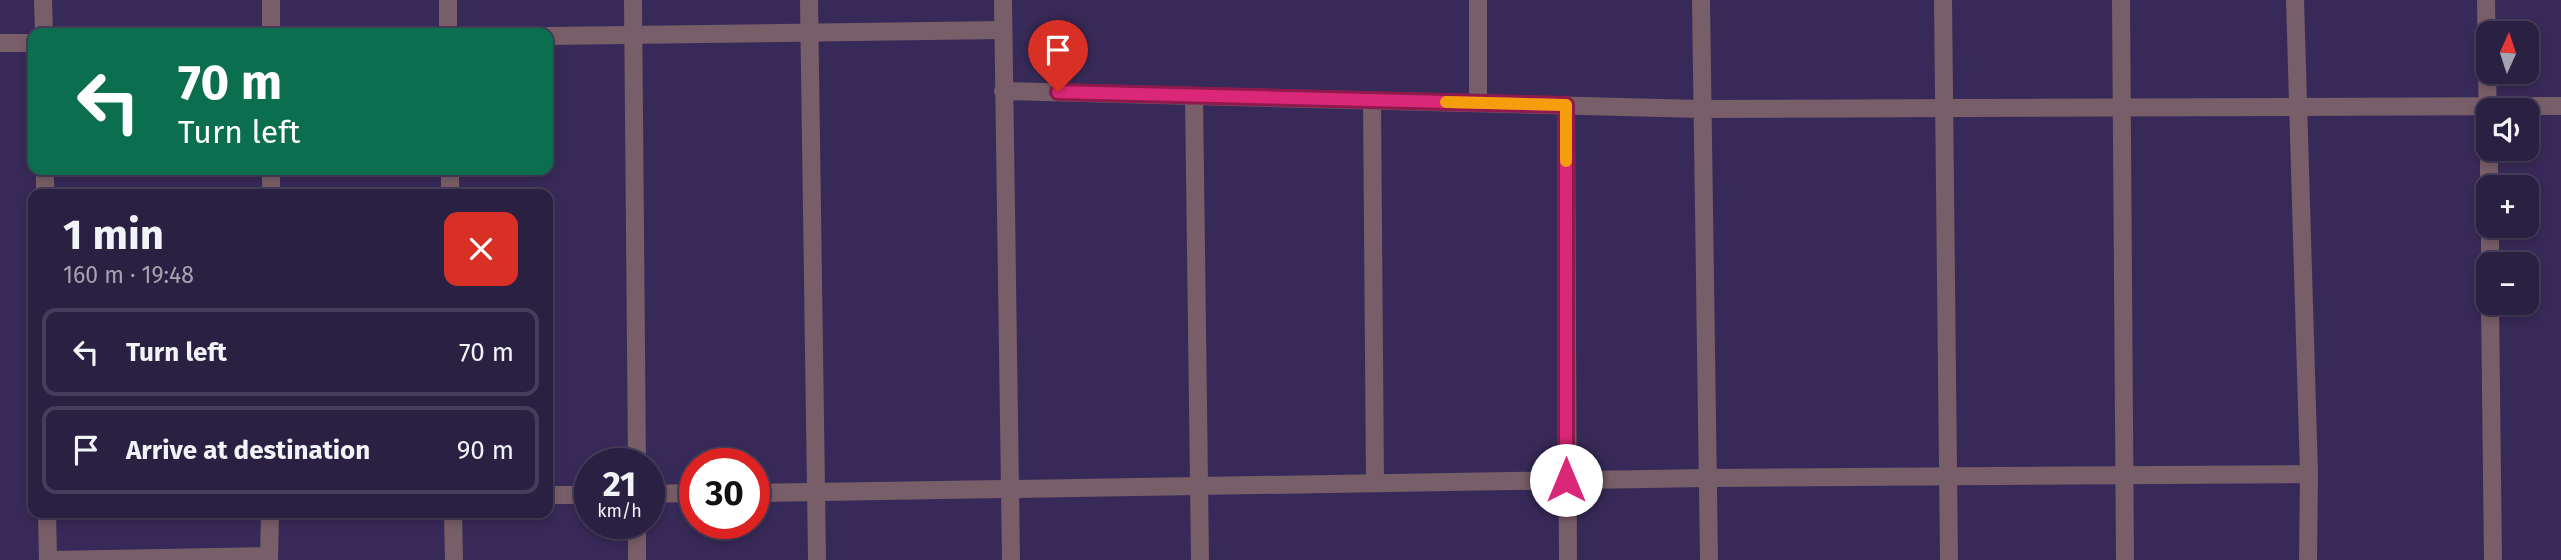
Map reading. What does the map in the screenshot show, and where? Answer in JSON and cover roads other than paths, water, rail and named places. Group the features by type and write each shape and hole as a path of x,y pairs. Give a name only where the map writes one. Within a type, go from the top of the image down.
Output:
{"street":[{"path":"43,0 44,28"},
{"path":"271,0 271,28"},
{"path":"448,0 448,28"},
{"path":"634,0 636,448"},
{"path":"809,0 817,560"},
{"path":"1003,0 1011,560"},
{"path":"1478,0 1478,103"},
{"path":"1701,0 1709,560"},
{"path":"1943,0 1949,560"},
{"path":"2121,0 2127,475 2125,560"},
{"path":"2295,0 2308,560"},
{"path":"2486,0 2488,98"},
{"path":"553,36 1003,30"},
{"path":"0,43 28,43"},
{"path":"1003,91 1701,108 2476,106"},
{"path":"1194,96 1200,560"},
{"path":"1372,100 1375,482"},
{"path":"1566,105 1568,560"},
{"path":"2539,106 2561,106"},
{"path":"2490,315 2493,560"},
{"path":"770,493 1375,482 2308,474"},
{"path":"553,495 574,495"},
{"path":"47,518 49,560 270,558 270,518"},
{"path":"453,518 454,560"},
{"path":"637,539 637,560"}]}
